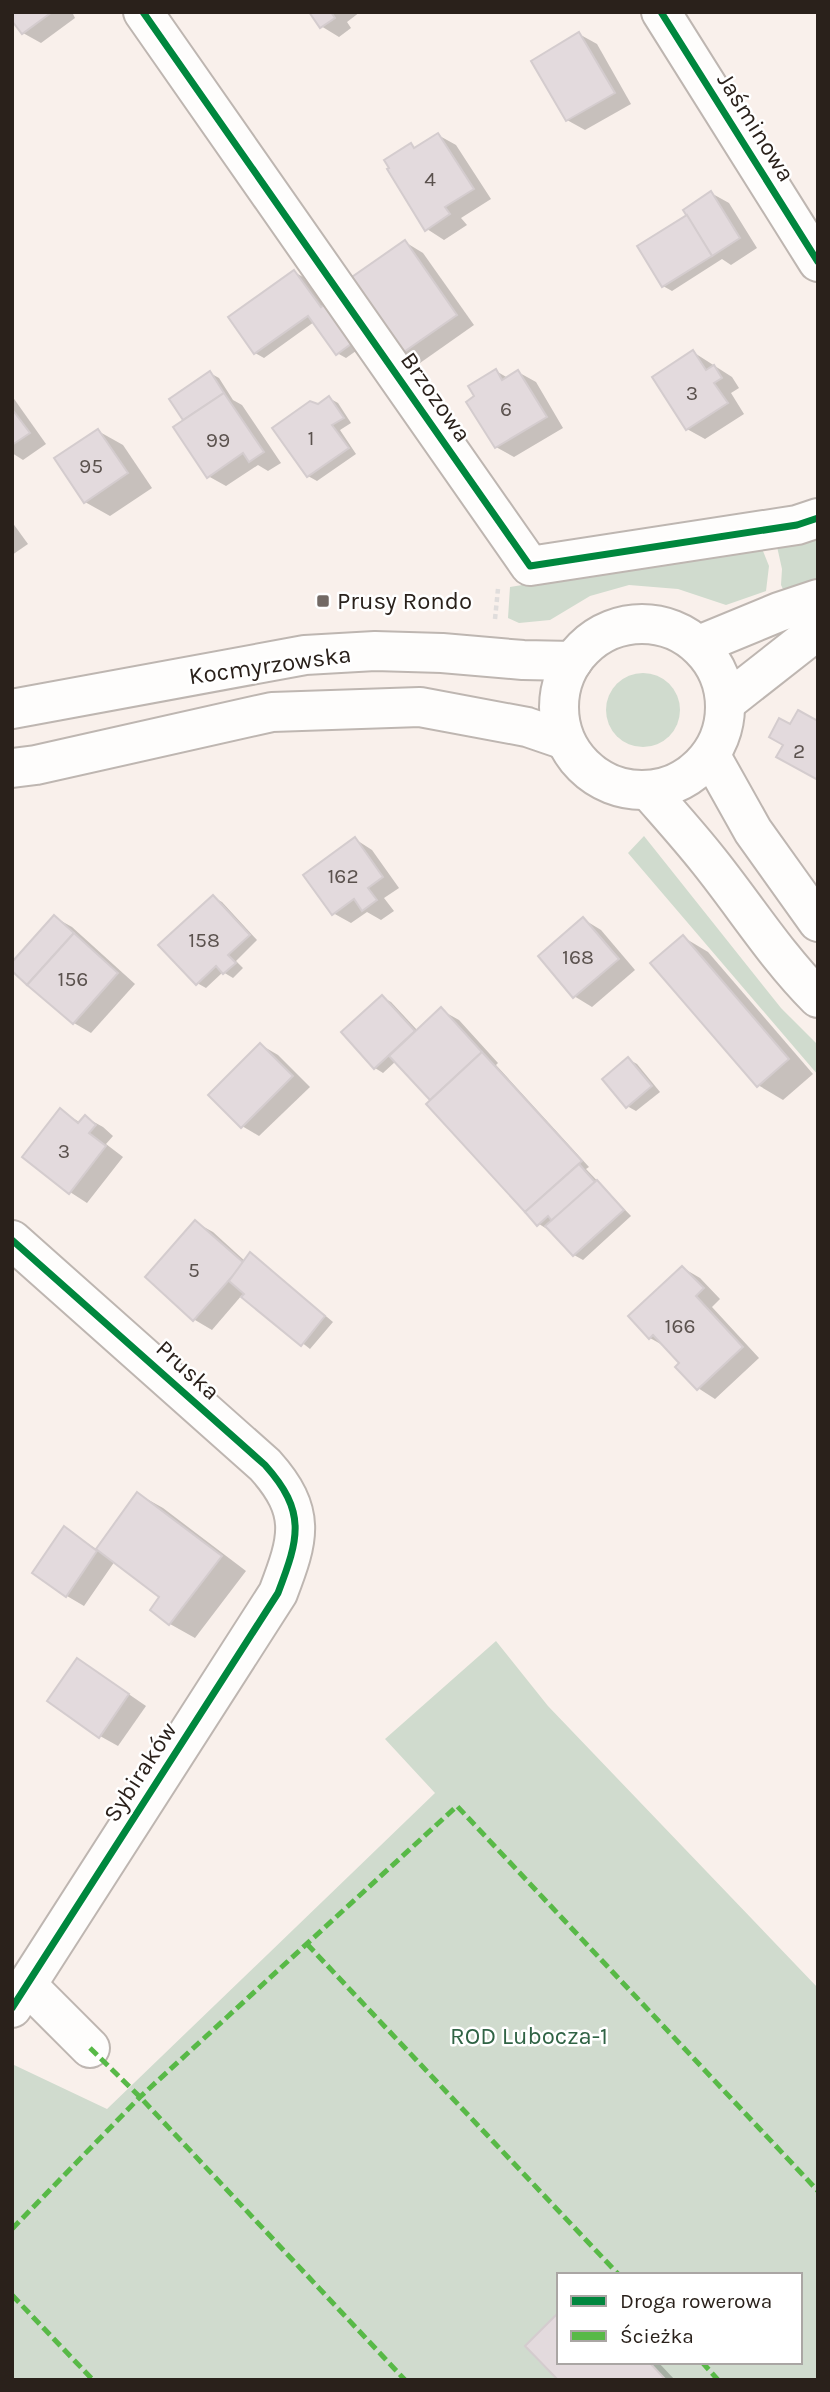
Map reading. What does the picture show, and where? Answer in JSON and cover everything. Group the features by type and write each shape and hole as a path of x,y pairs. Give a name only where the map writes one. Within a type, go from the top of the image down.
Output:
{"street":[{"name":"Brzozowa","path":"143,12 530,566 797,525 818,518"},
{"name":"Jaśminowa","path":"661,12 818,262"},
{"path":"699,645 818,599"},
{"path":"637,624 663,627 699,645 720,678 725,703 723,729 711,756 685,779 669,787 649,791 623,789 599,779 579,762 565,740 559,714 561,688 573,661 588,644 611,630 637,624"},
{"path":"725,703 818,630"},
{"name":"Kocmyrzowska","path":"12,709 304,656 375,651 573,661"},
{"name":"Kocmyrzowska","path":"12,768 36,765 272,712 420,707 527,727 565,740"},
{"path":"711,756 753,831 818,922"},
{"path":"649,791 709,860 802,983 818,998"},
{"name":"Pruska","path":"12,1240 265,1465 282,1484 292,1505 296,1527 293,1553"},
{"name":"Sybiraków","path":"19,1996 278,1593 293,1553"},
{"path":"19,1996 90,2048"}],"path":[{"path":"495,623 499,586"}],"green space":[{"path":"818,530 818,579 786,595 781,585 782,569 776,542"},
{"path":"761,546 769,566 766,591 726,605 678,589 629,585 590,596 550,620 519,623 508,618 510,587"},
{"path":"643,673 657,676 669,684 677,696 680,710 677,724 669,736 657,744 643,747 629,744 617,736 609,724 606,710 609,696 617,684 629,676"},
{"path":"644,836 781,1008 818,1045 818,1075 628,853"},
{"name":"ROD Lubocza-1","path":"496,1641 548,1706 818,1988 818,2380 12,2380 12,2064 107,2109 435,1793 385,1739"}],"building":[{"path":"12,12 52,12 22,34 12,21"},
{"path":"309,12 331,12 335,18 320,28"},
{"path":"579,32 615,93 566,121 531,61"},
{"path":"438,133 474,189 445,207 450,214 425,231 384,160 411,143 414,148"},
{"path":"711,191 740,238 712,256 683,210"},
{"path":"687,215 712,256 662,287 637,246"},
{"path":"405,240 457,315 401,354 349,279"},
{"path":"294,270 321,307 328,302 355,341 336,355 308,316 254,354 228,317"},
{"path":"693,350 706,370 714,365 722,378 714,383 728,403 686,430 652,377"},
{"path":"496,369 502,380 518,370 547,417 495,448 466,402 474,396 468,386"},
{"path":"210,371 224,393 183,420 169,399"},
{"path":"224,393 264,452 249,462 243,453 207,478 173,427"},
{"path":"329,396 344,418 332,425 349,448 307,477 272,428 310,401 318,404"},
{"path":"12,409 30,433 12,445"},
{"path":"98,429 128,473 84,503 54,458"},
{"path":"798,710 818,721 818,780 776,757 783,745 769,737 779,718 790,724"},
{"path":"355,837 383,877 368,888 377,900 362,911 354,899 332,915 303,875"},
{"path":"213,895 250,935 228,955 236,963 223,974 216,966 196,985 158,945"},
{"path":"54,915 74,933 27,985 12,971 12,962"},
{"path":"583,917 619,959 573,998 538,956"},
{"path":"74,933 118,973 73,1024 27,985"},
{"path":"683,935 789,1059 757,1087 650,963"},
{"path":"382,995 415,1031 374,1069 341,1032"},
{"path":"441,1007 482,1052 430,1100 389,1056"},
{"path":"260,1043 293,1076 241,1128 208,1095"},
{"path":"482,1052 582,1161 525,1212 426,1104"},
{"path":"628,1057 652,1086 626,1108 602,1079"},
{"path":"60,1108 78,1123 85,1115 96,1125 89,1133 106,1146 69,1194 22,1157"},
{"path":"579,1164 595,1182 552,1221 548,1216 537,1226 525,1212"},
{"path":"597,1180 624,1210 573,1256 545,1226"},
{"path":"195,1220 244,1263 193,1321 145,1277"},
{"path":"250,1252 325,1316 301,1346 241,1297 244,1294 229,1281"},
{"path":"682,1266 704,1288 696,1296 743,1347 697,1390 675,1367 679,1363 653,1335 649,1339 628,1316"},
{"path":"137,1492 222,1556 169,1625 150,1610 159,1597 96,1549"},
{"path":"64,1526 97,1551 66,1597 32,1573"},
{"path":"77,1658 129,1694 99,1738 47,1701"},
{"path":"557,2314 557,2364 651,2364 666,2380 558,2380 525,2346"}],"marked path":[{"path":"12,2229 140,2097 457,1806 818,2191"},
{"path":"307,1944 617,2273"},
{"path":"90,2048 140,2097 405,2380"},
{"path":"12,2295 93,2380"},
{"path":"704,2364 718,2380"}],"cycle path":[{"path":"143,12 530,566 797,525 818,518"},
{"path":"661,12 818,262"},
{"path":"12,1240 265,1465 288,1497 295,1526 291,1556 278,1593 12,2008"}],"place":[{"name":"Prusy Rondo","path":"323,601"}]}
